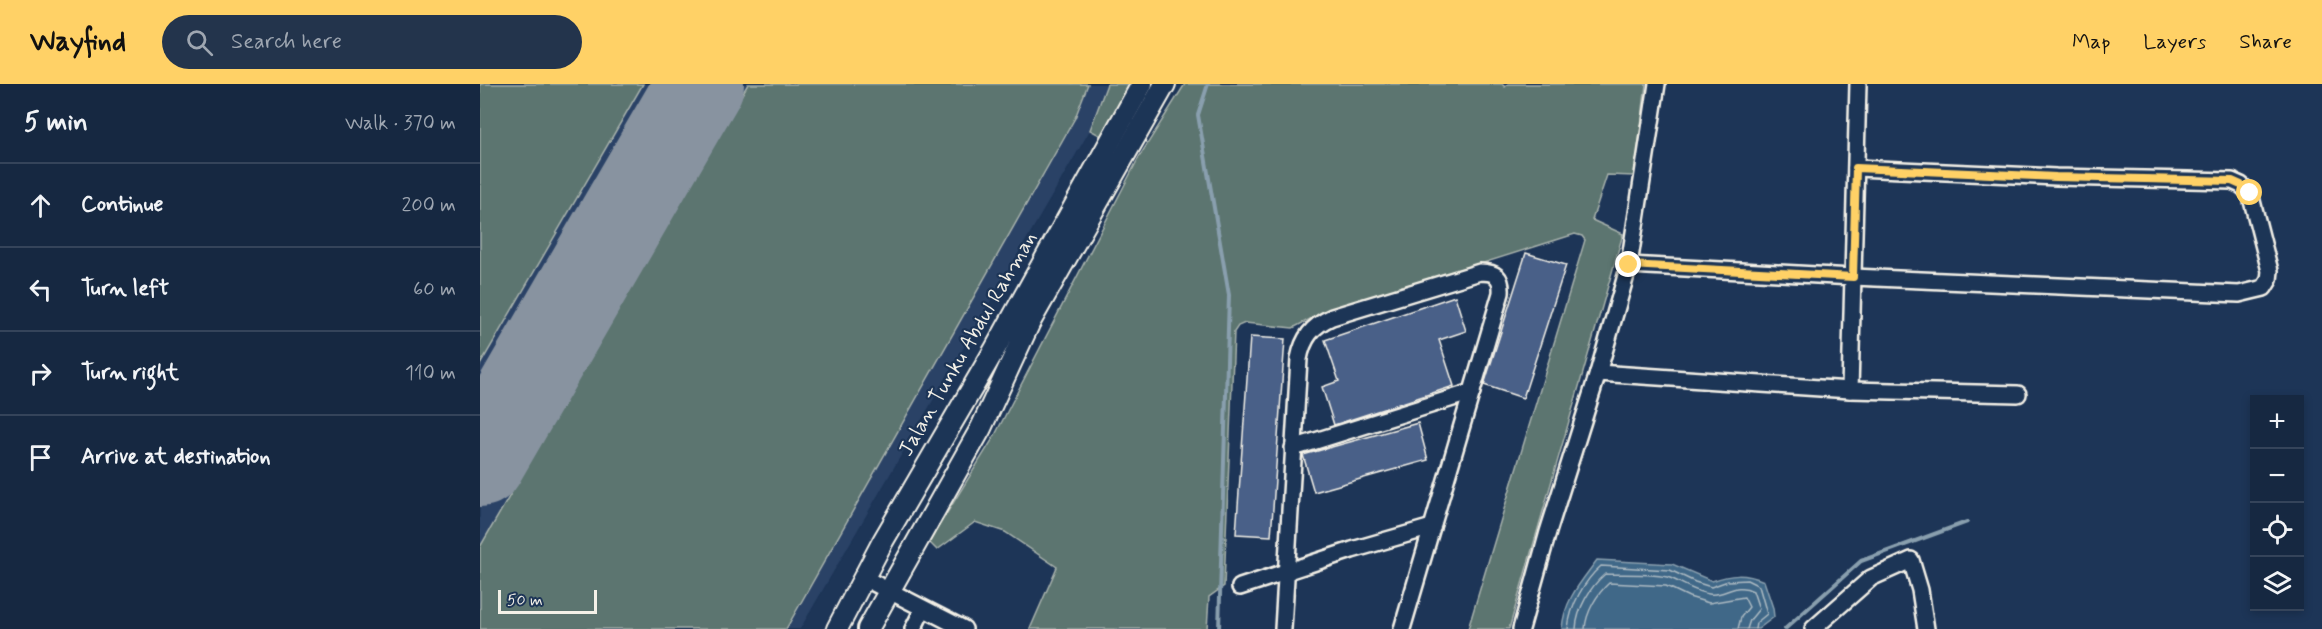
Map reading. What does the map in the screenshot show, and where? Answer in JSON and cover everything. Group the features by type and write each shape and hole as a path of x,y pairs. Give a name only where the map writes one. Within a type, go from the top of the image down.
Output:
{"main road":[{"name":"Jalan Tunku Abdul Rahman","path":"837,629 1142,84"},
{"name":"Jalan Tunku Abdul Rahman","path":"868,629 981,428 1030,322 1164,85"}],"street":[{"path":"1521,629 1629,265 1657,84"},
{"path":"1850,390 1858,84"},
{"path":"1629,265 2239,294 2264,288 2269,280 2270,272 2250,193 2232,181 2056,177 1856,168"},
{"path":"1282,629 1299,359 1302,345 1309,331 1332,317 1480,272 1490,272 1498,276 1502,284 1502,293 1402,629"},
{"path":"1598,374 1850,390 2018,394"},
{"path":"1293,448 1472,392"},
{"path":"1240,586 1432,527"},
{"path":"1813,629 1871,578 1911,560 1920,590 1926,629"},
{"path":"864,578 964,629"},
{"path":"913,629 923,609"}],"shaded area":[{"path":"480,84 1107,84 1090,130 800,629 480,629"}],"green space":[{"path":"480,84 643,84 480,365"},
{"path":"748,84 1088,84 1075,118 786,629 480,629 480,547"},
{"path":"1107,84 1133,84 1103,137 1090,130"},
{"path":"1185,84 1502,84 1505,87 1508,84 1646,84 1635,176 1607,175 1592,220 1623,234 1509,629 1468,629 1585,240 1582,236 1575,234 1316,316 1293,328 1245,323 1238,326 1234,332 1224,586 1209,597 1207,629 1030,629 1057,567 1005,532 975,522 937,550 929,542 994,437 1139,157"}],"water":[{"path":"1597,560 1672,564 1712,581 1738,575 1757,578 1764,581 1774,617 1758,629 1562,629 1570,600"}],"building":[{"path":"1526,253 1566,265 1523,398 1484,385"},
{"path":"1455,296 1466,331 1439,340 1454,386 1334,425 1322,387 1339,381 1325,340"},
{"path":"1250,337 1285,339 1271,536 1236,534"},
{"path":"1418,423 1428,460 1314,492 1303,455"}],"waterway":[{"path":"1208,84 1198,115 1229,295 1219,629"},
{"path":"1785,629 1861,561 1967,522"}],"runway":[{"path":"480,463 700,84"}],"route":[{"path":"1629,265 1853,277 1856,168 2056,177 2232,181 2250,193"}]}
